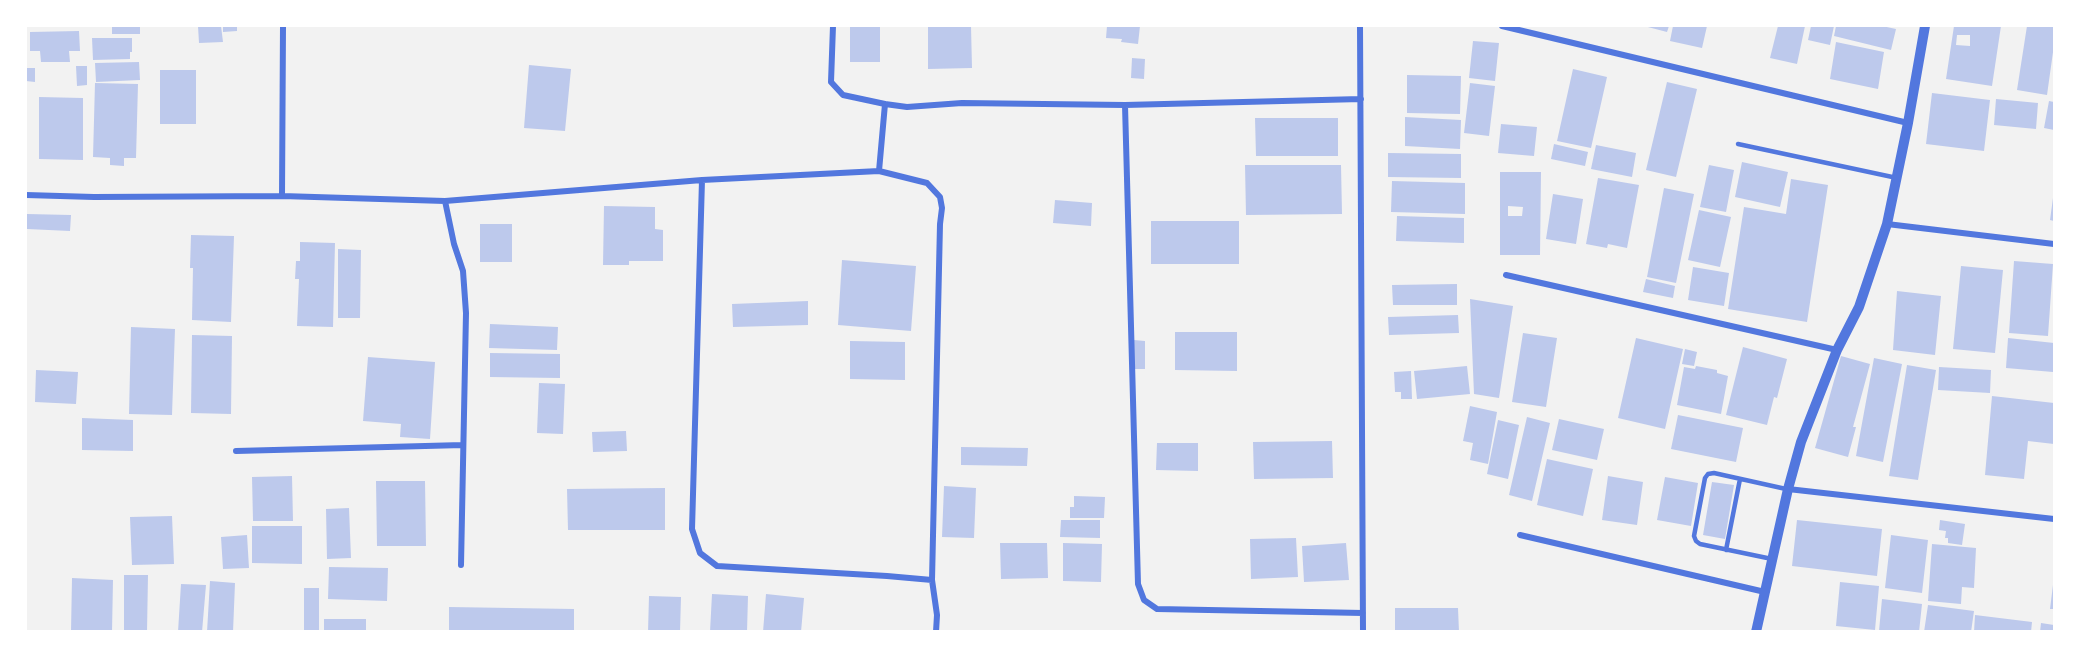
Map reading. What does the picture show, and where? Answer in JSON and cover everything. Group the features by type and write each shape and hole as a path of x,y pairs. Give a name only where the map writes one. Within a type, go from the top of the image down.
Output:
{"street":[{"path":"282,196 284,26"},
{"path":"832,26 831,82 843,95 885,104 907,107 962,103 1125,105 1361,99"},
{"path":"1360,26 1364,632"},
{"path":"1502,26 1908,123"},
{"path":"1756,632 1788,489 1801,442 1838,350 1859,307 1887,224 1925,26"},
{"path":"879,171 885,104"},
{"path":"1125,105 1138,584 1144,600 1157,609 1363,613"},
{"path":"26,195 282,196 445,201 702,180 879,171 927,183 940,196 942,208 932,580 937,615 936,632"},
{"path":"702,180 692,529 700,553 717,566 932,580"},
{"path":"445,201 464,282 466,313 460,565"},
{"path":"1887,224 2055,244"},
{"path":"1506,275 1838,350"},
{"path":"236,451 463,445"},
{"path":"1788,489 2055,519"},
{"path":"1520,535 1765,592"}],"lane":[{"path":"1738,144 1897,178"},
{"path":"1772,559 1700,544 1696,541 1694,536 1706,478 1708,474 1714,473 1788,489"},
{"path":"1726,550 1740,479"}],"building":[{"path":"112,26 140,26 140,34 112,34"},
{"path":"198,26 221,26 223,42 199,43"},
{"path":"223,26 237,26 237,31 223,32"},
{"path":"850,26 880,26 880,62 850,62"},
{"path":"928,26 971,26 972,68 928,69"},
{"path":"1107,26 1140,26 1138,44 1121,42 1122,39 1106,38"},
{"path":"1644,26 1669,26 1667,32"},
{"path":"1673,26 1707,26 1702,48 1670,41"},
{"path":"1778,26 1805,26 1797,64 1770,58"},
{"path":"1811,26 1834,26 1830,45 1808,40"},
{"path":"1836,26 1882,26 1896,29 1891,50 1834,36"},
{"path":"1954,26 2001,26 1992,86 1946,79","holes":["1957,35 1970,35 1970,46 1956,45"]},
{"path":"2027,26 2054,26 2054,45 2047,95 2017,90"},
{"path":"79,31 80,51 69,51 70,62 41,62 40,51 30,51 30,32"},
{"path":"92,38 132,38 130,59 93,60"},
{"path":"1473,41 1499,43 1495,81 1469,78"},
{"path":"1836,42 1884,52 1878,89 1830,79"},
{"path":"1132,58 1145,59 1144,79 1131,78"},
{"path":"139,62 140,80 96,82 95,63"},
{"path":"529,65 571,69 565,131 524,128"},
{"path":"76,66 87,66 87,85 77,86"},
{"path":"26,68 35,68 35,82 26,81"},
{"path":"1573,69 1607,77 1591,148 1557,141"},
{"path":"160,70 196,70 196,124 160,124"},
{"path":"1407,75 1461,76 1460,114 1407,113"},
{"path":"1667,82 1697,89 1676,177 1646,170"},
{"path":"95,83 138,84 136,158 124,158 124,166 110,165 110,158 93,157"},
{"path":"1470,83 1495,86 1489,136 1464,133"},
{"path":"1932,93 1990,100 1984,151 1926,144"},
{"path":"39,97 83,98 83,160 39,159"},
{"path":"1996,99 2038,103 2036,129 1994,125"},
{"path":"2049,101 2054,102 2054,130 2044,128"},
{"path":"1405,117 1461,120 1460,149 1405,146"},
{"path":"1255,118 1338,118 1338,156 1256,156"},
{"path":"1501,124 1537,127 1534,156 1498,153"},
{"path":"1554,144 1588,152 1585,166 1551,159"},
{"path":"1596,145 1636,153 1632,177 1591,169"},
{"path":"1388,153 1461,154 1461,178 1388,177"},
{"path":"1742,162 1788,172 1780,207 1735,197"},
{"path":"1245,165 1341,165 1342,214 1246,215"},
{"path":"1709,165 1734,170 1726,212 1700,207"},
{"path":"1500,172 1541,172 1540,255 1500,255","holes":["1508,206 1523,207 1522,216 1508,216"]},
{"path":"1598,178 1639,185 1627,248 1608,244 1607,248 1586,244"},
{"path":"1791,179 1828,185 1807,322 1728,309 1744,207 1786,214"},
{"path":"1392,181 1465,183 1465,214 1391,212"},
{"path":"1664,188 1694,194 1676,283 1647,277"},
{"path":"1553,194 1583,199 1576,244 1546,239"},
{"path":"2054,198 2054,221 2050,220"},
{"path":"1055,200 1092,203 1091,226 1053,223"},
{"path":"604,206 655,207 655,229 663,230 663,261 629,261 629,265 603,265"},
{"path":"1699,210 1731,217 1720,267 1688,260"},
{"path":"27,214 71,215 70,231 27,229"},
{"path":"1397,216 1464,218 1464,243 1396,241"},
{"path":"1151,221 1239,221 1239,264 1151,264"},
{"path":"480,224 512,224 512,262 480,262"},
{"path":"191,235 234,236 231,322 192,320"},
{"path":"300,242 335,243 333,327 297,326 299,279 295,279 296,261 300,261"},
{"path":"338,249 361,250 360,318 338,318"},
{"path":"842,260 916,266 911,331 838,325"},
{"path":"2014,261 2053,264 2048,336 2009,333"},
{"path":"1961,266 2003,270 1995,353 1953,349"},
{"path":"1693,267 1729,273 1724,306 1688,300"},
{"path":"1646,279 1675,286 1673,298 1643,292"},
{"path":"1457,284 1457,305 1393,305 1392,285"},
{"path":"1897,291 1941,296 1935,355 1893,350"},
{"path":"1470,299 1513,306 1499,398 1474,394"},
{"path":"808,301 808,325 733,327 732,304"},
{"path":"1458,315 1459,333 1389,335 1388,317"},
{"path":"490,324 558,327 557,350 489,348"},
{"path":"131,327 175,329 172,415 129,414"},
{"path":"1175,332 1237,332 1237,371 1175,370"},
{"path":"1523,333 1557,338 1546,407 1512,402"},
{"path":"192,335 232,336 231,414 191,413"},
{"path":"1636,338 1683,349 1665,429 1618,418"},
{"path":"2008,338 2054,343 2053,372 2006,368"},
{"path":"1134,340 1145,341 1145,369 1134,369"},
{"path":"850,341 905,342 905,380 850,379"},
{"path":"1743,347 1787,359 1767,425 1726,415"},
{"path":"1685,349 1697,352 1694,366 1682,364"},
{"path":"490,353 560,354 560,378 490,377"},
{"path":"1841,356 1870,364 1853,427 1856,427 1848,457 1815,448"},
{"path":"368,357 435,362 430,439 400,437 401,424 363,421"},
{"path":"1874,358 1902,364 1883,462 1856,456"},
{"path":"1907,365 1936,370 1918,480 1889,476"},
{"path":"1467,366 1470,394 1417,399 1414,371"},
{"path":"1696,366 1717,370 1717,373 1728,376 1721,414 1677,405 1684,367 1695,369"},
{"path":"1939,367 1991,370 1990,393 1938,390"},
{"path":"36,370 78,372 76,404 35,402"},
{"path":"1411,371 1412,399 1401,399 1401,392 1395,392 1394,372"},
{"path":"539,383 565,384 563,434 537,433"},
{"path":"1992,396 2054,403 2054,444 2028,441 2024,479 1985,475"},
{"path":"1470,406 1497,412 1488,464 1470,460 1473,443 1463,441"},
{"path":"1678,415 1743,428 1736,462 1671,449"},
{"path":"1527,417 1550,423 1532,501 1509,495"},
{"path":"82,418 133,420 133,451 82,450"},
{"path":"1559,419 1604,429 1597,460 1552,450"},
{"path":"1498,420 1519,425 1508,479 1487,474"},
{"path":"626,431 627,451 593,452 592,432"},
{"path":"1332,441 1333,478 1254,479 1253,442"},
{"path":"1157,443 1198,443 1198,471 1156,470"},
{"path":"961,447 1028,448 1027,466 961,465"},
{"path":"1547,459 1593,469 1583,516 1537,505"},
{"path":"292,476 293,521 253,521 252,477"},
{"path":"1608,476 1643,482 1637,525 1602,520"},
{"path":"1665,477 1698,483 1691,526 1657,520"},
{"path":"376,481 425,481 426,546 377,546"},
{"path":"1712,482 1734,485 1725,539 1703,535"},
{"path":"944,486 976,488 974,538 942,537"},
{"path":"665,488 665,530 568,530 567,489"},
{"path":"1074,496 1105,497 1104,518 1070,518 1070,507 1074,507"},
{"path":"349,508 351,558 327,559 326,509"},
{"path":"172,516 174,564 132,565 130,517"},
{"path":"1061,520 1100,520 1100,538 1060,537"},
{"path":"1797,520 1882,529 1877,576 1792,566"},
{"path":"1940,520 1965,524 1962,545 1948,543 1948,538 1945,538 1946,531 1939,530"},
{"path":"252,526 302,526 302,564 252,563"},
{"path":"247,535 249,568 223,569 221,537"},
{"path":"1891,535 1928,540 1922,593 1885,588"},
{"path":"1296,538 1298,577 1251,579 1250,539"},
{"path":"1000,543 1047,543 1048,578 1001,579"},
{"path":"1063,543 1102,544 1101,582 1063,581"},
{"path":"1346,543 1349,580 1304,582 1302,546"},
{"path":"1932,544 1976,548 1974,588 1962,587 1961,604 1928,601"},
{"path":"329,567 388,568 387,601 328,599"},
{"path":"124,575 148,575 147,632 124,632"},
{"path":"72,578 113,580 112,632 71,632"},
{"path":"210,581 235,583 233,632 207,632"},
{"path":"1840,582 1879,586 1875,630 1836,626"},
{"path":"181,584 206,585 202,632 178,632"},
{"path":"2053,585 2054,609 2050,609"},
{"path":"304,588 319,588 319,632 304,632"},
{"path":"712,594 748,596 747,632 710,632"},
{"path":"766,594 804,598 801,632 763,632"},
{"path":"649,596 681,597 680,632 648,632"},
{"path":"1882,599 1922,604 1919,632 1879,631"},
{"path":"1928,605 1974,611 1971,632 1924,632"},
{"path":"449,607 574,609 574,632 449,632"},
{"path":"1395,608 1458,608 1459,632 1395,632"},
{"path":"1975,615 2032,622 2031,632 1974,632"},
{"path":"324,619 366,619 366,632 324,632"},
{"path":"2041,623 2054,625 2054,632 2040,632"}]}
